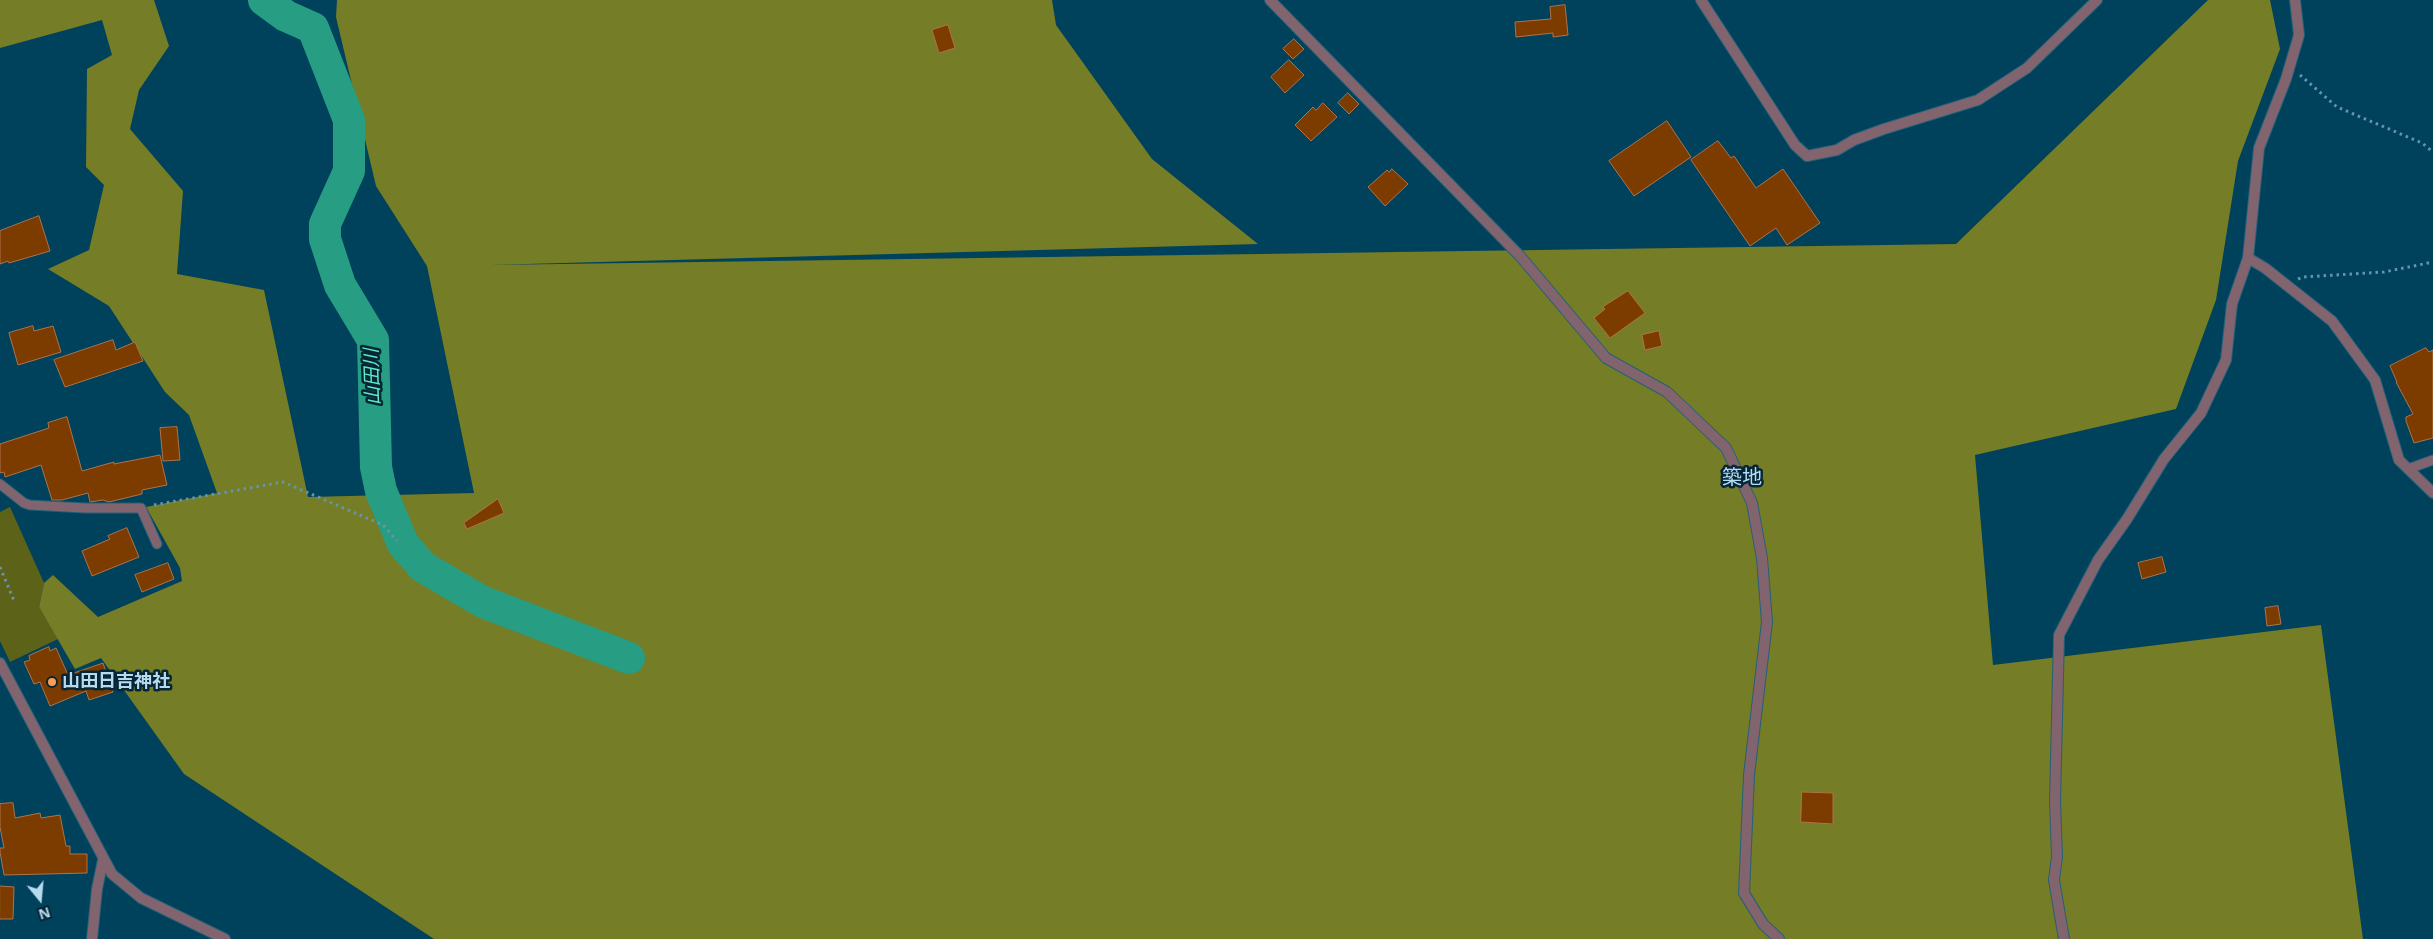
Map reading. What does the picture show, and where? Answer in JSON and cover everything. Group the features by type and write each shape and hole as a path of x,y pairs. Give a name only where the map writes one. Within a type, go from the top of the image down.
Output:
{"street":[{"path":"1270,0 1520,256 1606,358 1667,392 1726,448 1752,503 1762,558 1767,622 1749,775 1744,893 1764,924 1779,939"},
{"path":"1702,0 1795,145 1807,156 1837,150 1854,140 1884,129 1978,100 2027,68 2097,0"},
{"path":"2064,939 2054,880 2057,857 2055,801 2059,635 2098,560 2128,519 2164,459 2201,413 2226,360 2232,304 2248,258 2259,148 2290,66 2299,35 2295,0"},
{"path":"2248,258 2287,285 2332,321 2375,380 2399,460 2433,493"},
{"path":"0,663 28,719 78,807 103,860 112,874 141,898 225,939"},
{"path":"92,939 97,888 103,860"}],"lane":[{"path":"2408,469 2433,460"},
{"path":"0,484 24,503 30,505 85,508 141,508 157,544"}],"path":[{"path":"2290,66 2337,106 2422,143 2433,152"},
{"path":"2287,285 2302,276 2384,272 2433,262"},
{"path":"141,508 283,482 383,525 397,541"},
{"path":"0,567 15,603"}],"green space":[{"path":"0,0 154,0 169,46 139,90 130,129 183,191 177,274 264,290 308,497 474,493 427,266 376,186 336,17 337,0 1052,0 1056,25 1152,159 1258,244 490,265 1956,244 2208,0 2270,0 2280,49 2238,161 2216,300 2176,409 1975,455 1993,665 2321,625 2363,939 434,939 184,774 101,658 75,669 39,607 44,583 53,575 98,617 182,581 180,568 146,507 217,493 189,415 165,392 109,306 48,269 89,250 104,185 86,167 87,69 112,55 102,20 0,48"},
{"path":"10,507 44,583 39,607 58,639 10,662 0,641 0,512"}],"building":[{"path":"1565,5 1568,35 1553,37 1553,33 1516,37 1515,22 1551,19 1550,7"},
{"path":"948,25 955,48 939,53 932,30"},
{"path":"1294,39 1304,49 1293,59 1283,49"},
{"path":"1289,60 1304,75 1285,93 1271,77"},
{"path":"1348,93 1359,104 1349,114 1338,103"},
{"path":"1323,103 1337,117 1311,141 1295,125 1313,107 1316,110"},
{"path":"1667,121 1691,157 1634,196 1609,161"},
{"path":"1718,141 1731,158 1734,156 1756,188 1783,169 1820,223 1787,245 1776,228 1750,246 1691,160"},
{"path":"1392,169 1408,184 1385,206 1368,187 1387,170 1389,172"},
{"path":"39,216 50,251 0,264 0,231"},
{"path":"1628,291 1645,313 1610,338 1594,318 1605,309 1603,307"},
{"path":"33,326 34,331 53,326 61,352 18,365 9,333"},
{"path":"1659,331 1662,346 1645,350 1642,335"},
{"path":"113,340 116,350 135,342 143,361 65,387 54,360"},
{"path":"2426,348 2429,352 2433,350 2433,438 2414,443 2406,421 2406,417 2413,414 2396,382 2390,366"},
{"path":"67,417 82,471 114,462 114,464 160,455 167,485 142,490 142,494 109,502 103,500 90,502 88,493 62,500 52,500 41,465 5,477 4,472 0,473 0,444 49,428 48,423"},
{"path":"177,427 180,460 163,461 160,428"},
{"path":"498,499 504,513 467,529 464,523"},
{"path":"127,528 139,557 92,576 82,551 110,539 108,536"},
{"path":"2162,557 2166,572 2142,579 2138,563"},
{"path":"168,563 174,579 142,592 135,575"},
{"path":"2278,606 2281,624 2267,626 2265,608"},
{"path":"49,647 50,651 56,648 68,675 103,663 113,692 89,700 86,691 50,706 40,682 34,684 24,662 30,660 29,656"},
{"path":"1802,792 1833,793 1833,824 1801,822"},
{"path":"13,803 15,818 40,813 41,818 60,815 66,846 70,846 70,854 87,854 87,873 4,875 0,852 0,848 4,848 0,827 0,804"},
{"path":"0,886 14,887 13,919 0,919"}],"waterway":[{"name":"山田川","path":"264,0 286,16 313,28 349,120 349,171 325,224 325,239 340,285 373,340 376,467 381,491 403,544 423,567 483,602 629,658"}],"place":[{"name":"山田日吉神社","path":"52,682"}],"district":[{"name":"築地","path":"1742,478"}]}
